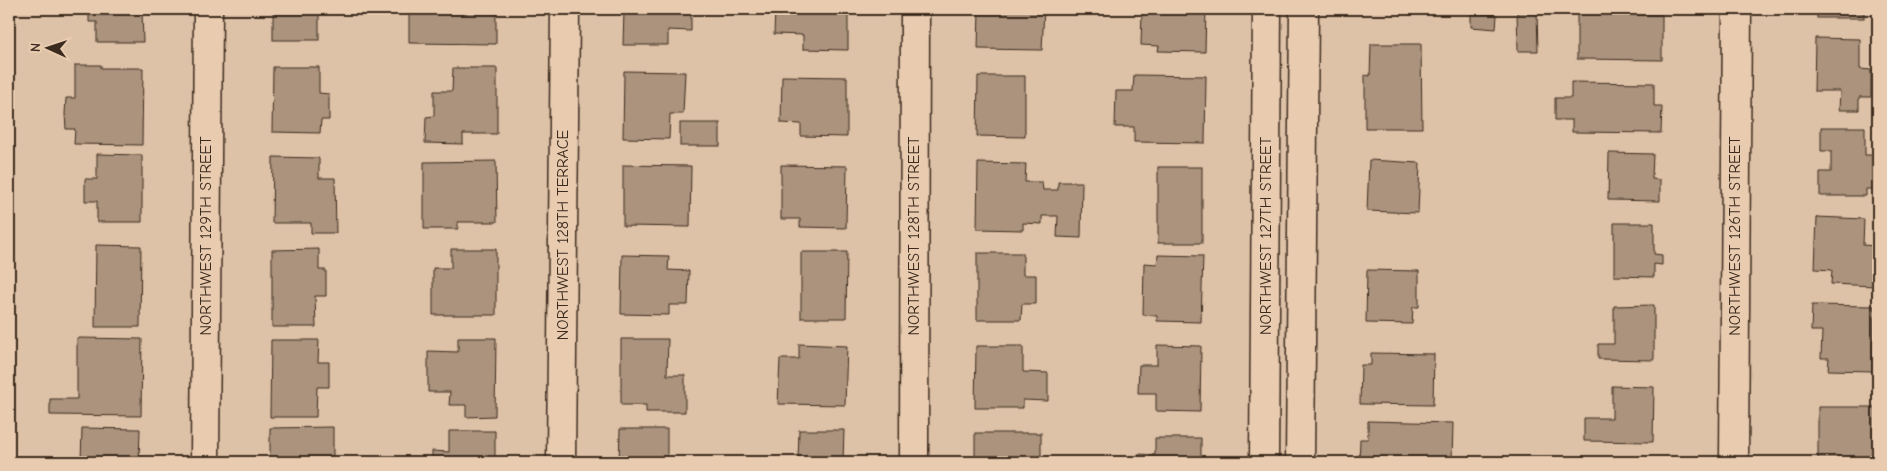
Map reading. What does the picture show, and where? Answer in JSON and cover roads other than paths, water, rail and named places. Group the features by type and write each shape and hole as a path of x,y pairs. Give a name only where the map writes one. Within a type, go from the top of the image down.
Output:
{"street":[{"name":"NORTHWEST 129TH STREET","path":"205,462 208,9"},
{"name":"NORTHWEST 128TH TERRACE","path":"561,462 564,9"},
{"name":"NORTHWEST 128TH STREET","path":"914,462 915,9"},
{"name":"NORTHWEST 127TH STREET","path":"1264,462 1268,9"},
{"path":"1300,462 1304,9"},
{"name":"NORTHWEST 126TH STREET","path":"1734,462 1737,9"}]}
